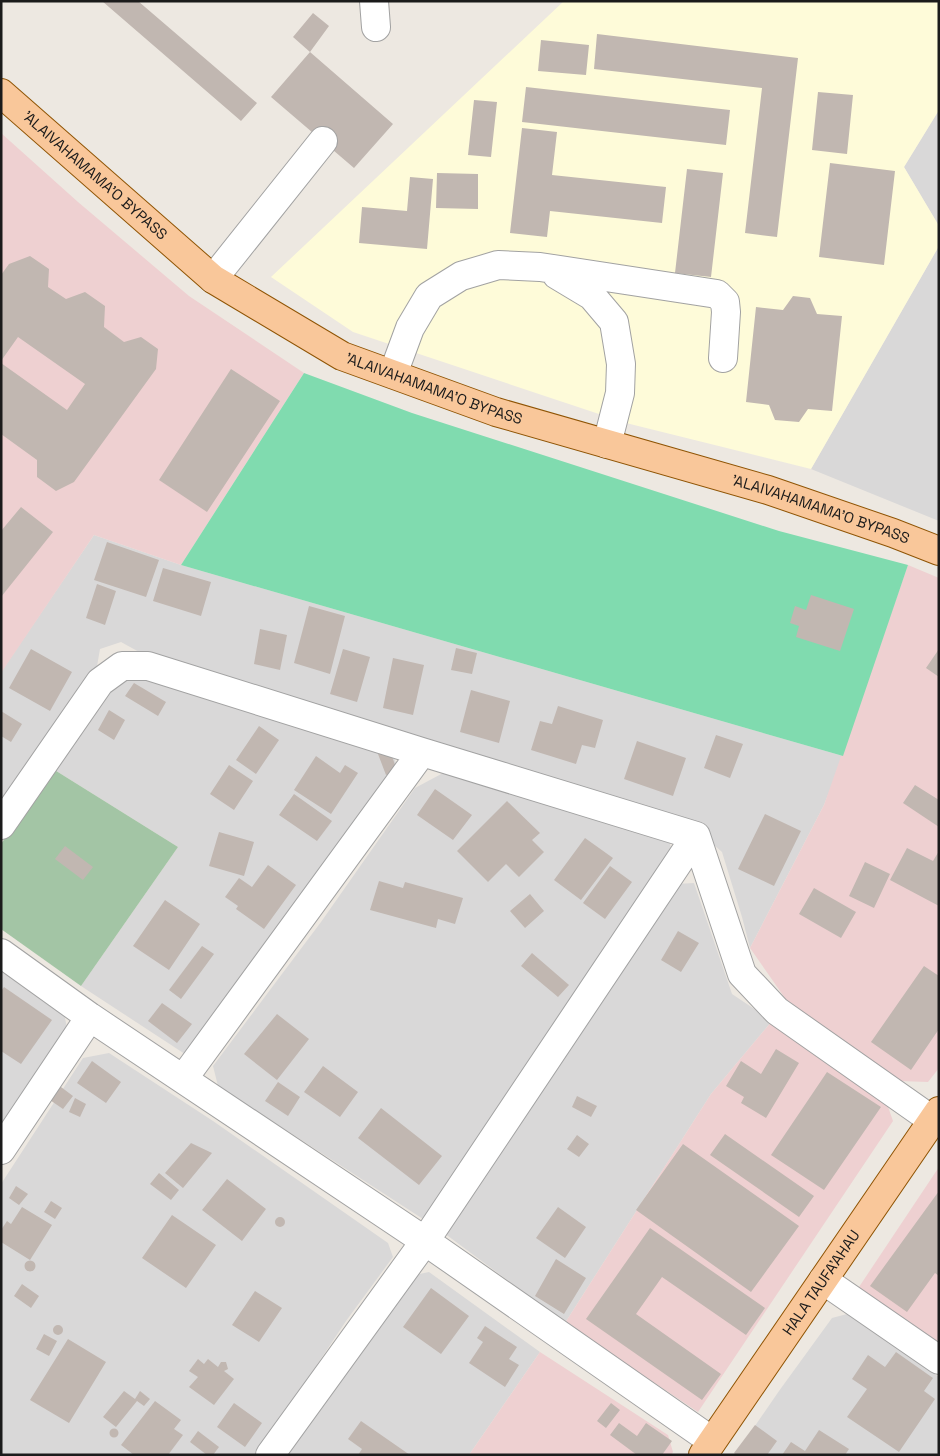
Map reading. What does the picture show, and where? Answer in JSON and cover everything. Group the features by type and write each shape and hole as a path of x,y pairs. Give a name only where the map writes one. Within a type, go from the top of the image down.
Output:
{"main road":[{"name":"'ALAIVAHAMAMA'O BYPASS","path":"1,93 213,279 342,356 496,412 768,490 939,551"},
{"name":"HALA TAUFA'AHAU","path":"708,1448 935,1116"}],"street":[{"path":"213,279 322,141"},
{"path":"393,374 410,328 429,296 461,276 498,266 540,267 717,294 725,302 726,312 723,358"},
{"path":"540,267 566,279 592,296 614,322 621,364 620,392 607,444"},
{"path":"1,824 100,682 122,666 148,666 696,836"},
{"path":"183,1079 422,752"},
{"path":"696,836 742,974 777,1011 935,1116"},
{"path":"270,1455 425,1242 696,836"},
{"path":"1,953 90,1017 425,1242 708,1448"},
{"path":"1,1150 90,1017"},
{"path":"823,1280 939,1360"}],"shaded area":[{"path":"564,1 939,1 939,110 904,167 939,226 939,246 811,469 626,423 353,332 271,277"},
{"path":"939,110 939,226 904,167"},
{"path":"1,133 78,202 189,296 304,373 181,565 94,535 1,673"},
{"path":"939,246 939,521 811,469"},
{"path":"94,535 181,565 843,756 824,805 750,948 722,852 689,823 141,653 121,642 100,649 96,672 1,811 1,672"},
{"path":"908,565 939,578 939,1068 928,1082 899,1081 787,1001 750,948 824,805"},
{"path":"133,675 391,750 399,771 191,1058 81,986 178,847 53,769 102,699"},
{"path":"445,772 669,841 674,857 423,1219 218,1086 213,1066 321,922 415,788"},
{"path":"694,883 732,994 772,1021 711,1094 565,1323 444,1233 676,884"},
{"path":"1,965 64,1013 68,1033 1,1135"},
{"path":"772,1021 886,1101 893,1121 698,1412 565,1323 711,1094"},
{"path":"109,1053 213,1121 388,1243 393,1257 346,1321 257,1455 1,1455 1,1184 83,1058"},
{"path":"939,1167 939,1349 857,1290"},
{"path":"429,1272 540,1352 469,1455 283,1455 410,1276"},
{"path":"847,1314 939,1377 939,1455 735,1455 832,1318"},
{"path":"540,1352 668,1435 673,1452 671,1455 469,1455"}],"green space":[{"path":"304,373 412,413 779,531 908,565 843,756 181,565"},
{"path":"53,769 178,847 81,986 1,929 1,844"}],"building":[{"path":"102,1 138,1 257,103 241,121"},
{"path":"313,13 329,26 310,52 293,37"},
{"path":"597,34 798,58 777,237 745,233 762,88 594,69"},
{"path":"541,40 589,45 586,75 538,71"},
{"path":"310,52 393,124 354,168 271,97"},
{"path":"526,87 730,110 726,145 522,122"},
{"path":"818,92 853,95 847,154 812,150"},
{"path":"474,100 497,102 491,157 468,155"},
{"path":"522,128 557,132 552,175 666,187 662,223 550,211 547,237 510,233"},
{"path":"830,163 895,171 884,265 819,257"},
{"path":"687,169 723,173 711,277 675,273"},
{"path":"437,173 478,174 478,209 436,208"},
{"path":"410,177 433,179 427,249 359,243 362,207 407,211"},
{"path":"30,256 49,269 48,287 66,299 85,292 105,306 104,327 124,342 141,337 158,349 156,369 74,482 56,491 37,477 37,460 1,434 1,363 67,410 85,384 18,337 1,361 1,275 9,264"},
{"path":"793,296 810,298 817,314 842,316 832,411 808,409 799,422 775,420 769,405 746,402 756,307 783,310"},
{"path":"231,369 280,401 207,512 159,480"},
{"path":"21,507 53,532 1,597 1,531"},
{"path":"107,542 159,560 146,597 94,580"},
{"path":"163,568 211,582 201,616 153,601"},
{"path":"97,584 116,591 105,625 86,618"},
{"path":"811,595 854,609 840,651 796,637 799,626 790,623 795,606 806,610"},
{"path":"309,606 345,616 330,674 294,663"},
{"path":"260,629 287,635 280,670 254,664"},
{"path":"456,648 477,653 472,674 451,670"},
{"path":"31,649 72,672 50,711 9,688"},
{"path":"343,649 370,657 357,702 330,694"},
{"path":"939,649 939,677 926,668"},
{"path":"393,658 424,665 413,715 383,708"},
{"path":"134,683 166,702 158,716 125,696"},
{"path":"471,690 510,701 499,743 460,732"},
{"path":"558,706 603,720 595,748 582,745 576,764 531,750 540,721 552,724"},
{"path":"109,710 125,720 114,740 98,730"},
{"path":"1,711 22,724 11,742 1,736"},
{"path":"259,726 279,740 256,774 236,760"},
{"path":"716,735 743,744 730,778 704,768"},
{"path":"637,741 686,758 673,796 624,779"},
{"path":"390,750 397,771 386,775 378,754"},
{"path":"316,756 340,773 345,765 358,773 331,814 294,790"},
{"path":"229,765 253,781 234,810 210,794"},
{"path":"915,785 939,800 939,827 903,803"},
{"path":"435,789 472,815 453,840 417,815"},
{"path":"294,794 332,821 317,841 279,815"},
{"path":"507,801 540,833 532,840 544,852 519,877 506,864 488,882 457,851"},
{"path":"765,814 801,831 774,886 738,869"},
{"path":"219,832 254,842 244,876 209,866"},
{"path":"585,838 613,858 581,900 554,880"},
{"path":"65,846 93,867 83,880 55,859"},
{"path":"907,848 933,861 939,851 939,906 890,880"},
{"path":"865,862 890,874 874,908 849,896"},
{"path":"268,865 296,885 264,929 236,909 238,906 225,897 239,878 252,887"},
{"path":"610,866 632,882 605,919 583,903"},
{"path":"379,881 403,888 405,882 463,898 455,924 438,919 436,928 370,910"},
{"path":"814,888 856,912 841,938 799,914"},
{"path":"530,894 544,911 525,928 510,911"},
{"path":"165,900 200,924 169,970 133,946"},
{"path":"678,931 699,943 681,972 661,960"},
{"path":"202,946 214,954 181,999 169,990"},
{"path":"532,953 569,985 558,997 521,966"},
{"path":"924,966 939,976 939,1029 911,1070 871,1042"},
{"path":"4,987 52,1020 21,1064 1,1051 1,991"},
{"path":"162,1003 192,1024 177,1043 148,1021"},
{"path":"277,1014 309,1039 277,1080 244,1054"},
{"path":"776,1049 799,1063 766,1118 741,1103 744,1097 726,1086 741,1061 761,1074"},
{"path":"92,1061 121,1082 106,1103 77,1083"},
{"path":"323,1066 358,1092 340,1117 304,1092"},
{"path":"827,1072 881,1107 824,1190 771,1155"},
{"path":"278,1082 300,1097 288,1116 265,1101"},
{"path":"57,1084 73,1096 63,1109 47,1098"},
{"path":"577,1096 597,1106 591,1117 572,1107"},
{"path":"75,1098 86,1104 80,1117 69,1112"},
{"path":"381,1108 442,1156 419,1185 358,1138"},
{"path":"725,1134 814,1196 799,1217 710,1155"},
{"path":"577,1135 589,1144 579,1157 567,1149"},
{"path":"191,1143 212,1153 183,1188 165,1173"},
{"path":"683,1144 799,1226 751,1292 636,1210"},
{"path":"159,1173 179,1190 171,1200 150,1184"},
{"path":"227,1179 266,1209 242,1241 202,1210"},
{"path":"16,1186 28,1194 19,1205 9,1198"},
{"path":"939,1191 939,1276 935,1273 907,1312 870,1286"},
{"path":"51,1201 62,1208 55,1219 44,1212"},
{"path":"22,1207 52,1225 30,1260 1,1242 1,1230 7,1221 11,1224"},
{"path":"558,1207 586,1227 565,1258 536,1238"},
{"path":"172,1215 216,1245 186,1288 142,1258"},
{"path":"278,1217 282,1217 285,1222 284,1226 278,1227 275,1224 275,1220"},
{"path":"650,1228 765,1308 746,1335 662,1277 636,1314 721,1374 702,1400 586,1319"},
{"path":"556,1259 586,1278 564,1314 535,1296"},
{"path":"30,1260 36,1266 30,1272 24,1266"},
{"path":"22,1284 39,1296 31,1308 14,1296"},
{"path":"431,1288 469,1316 441,1354 403,1327"},
{"path":"255,1291 282,1308 259,1342 232,1325"},
{"path":"58,1325 63,1330 58,1335 53,1330"},
{"path":"485,1326 517,1347 509,1359 519,1365 505,1387 469,1363 483,1342 477,1338"},
{"path":"44,1334 57,1341 49,1356 36,1349"},
{"path":"68,1339 106,1362 69,1423 30,1400"},
{"path":"896,1352 933,1378 924,1391 935,1399 899,1452 847,1417 867,1389 852,1379 868,1355 885,1367"},
{"path":"198,1359 204,1364 208,1359 218,1367 221,1362 226,1362 228,1369 224,1371 234,1379 214,1405 189,1387 198,1377 189,1371"},
{"path":"124,1391 135,1399 140,1391 150,1399 144,1406 137,1401 116,1427 103,1417"},
{"path":"155,1401 181,1420 174,1429 183,1435 168,1455 134,1455 121,1445"},
{"path":"234,1403 262,1423 245,1447 217,1427"},
{"path":"611,1403 620,1410 606,1428 597,1421"},
{"path":"361,1421 410,1455 358,1455 362,1449 348,1439"},
{"path":"619,1423 637,1436 646,1423 672,1441 662,1455 637,1455 610,1435"},
{"path":"755,1425 777,1441 767,1455 736,1455 734,1453"},
{"path":"114,1428 119,1433 114,1438 109,1433"},
{"path":"819,1430 849,1449 845,1455 782,1455 791,1442 805,1451"},
{"path":"198,1431 219,1447 213,1455 207,1455 190,1442"}]}
